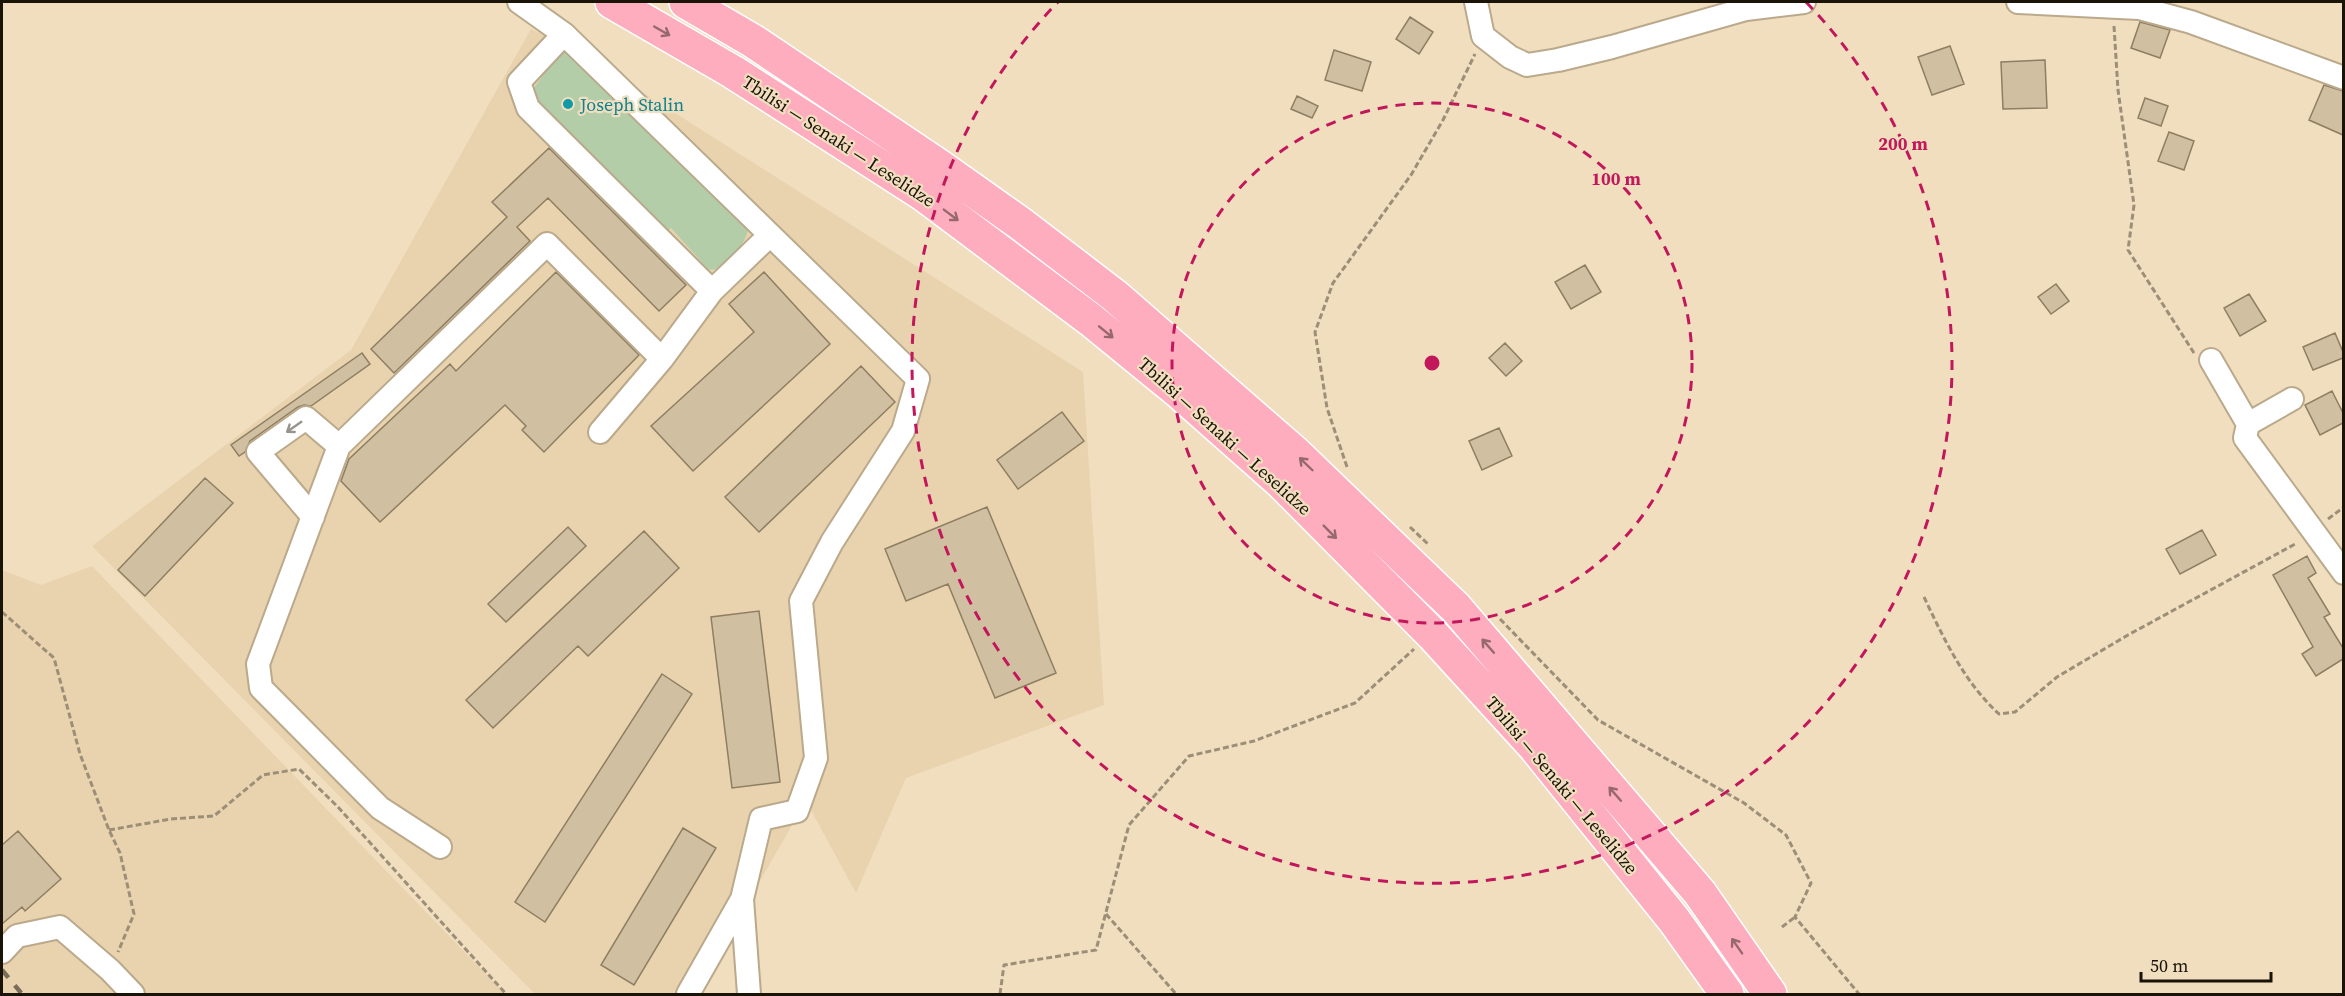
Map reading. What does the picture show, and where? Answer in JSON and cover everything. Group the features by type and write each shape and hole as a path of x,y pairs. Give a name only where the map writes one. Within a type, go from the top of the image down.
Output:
{"highway":[{"name":"Tbilisi — Senaki — Leselidze","path":"612,2 733,72 923,194 1091,320 1178,391 1282,483 1432,634 1535,747 1674,920 1727,994"},
{"name":"Tbilisi — Senaki — Leselidze","path":"686,2 753,41 1022,224 1115,296 1294,452 1456,608 1700,893 1770,994"}],"street":[{"path":"519,2 564,34 918,379 903,431 832,542 801,601 816,758 797,811 761,819 742,899 688,994"},
{"path":"1476,2 1483,36 1510,57 1527,65 1612,47 1746,9 1804,2"},
{"path":"2018,2 2139,8 2191,22 2343,78"},
{"path":"564,34 519,82 528,108 712,291"},
{"path":"600,432 662,359 712,291 770,234"},
{"path":"440,847 380,808 261,688 258,664 339,446 548,244 662,359"},
{"path":"2211,360 2248,424 2245,438 2343,573"},
{"path":"2248,424 2292,399"},
{"path":"314,517 258,452 306,418 339,446"},
{"path":"742,899 749,994"},
{"path":"2,952 17,936 60,927 110,970 133,994"}],"path":[{"path":"2113,6 2118,90 2134,205 2128,250 2200,363 2211,360"},
{"path":"1349,476 1327,408 1315,332 1333,283 1411,176 1443,120 1483,36"},
{"path":"1924,597 1949,650 1983,699 1998,714 2015,712 2057,677 2128,635 2295,546 2343,507"},
{"path":"1407,525 1432,548"},
{"path":"2,612 54,658 80,754 120,853 134,914 110,970"},
{"path":"1499,617 1598,720 1744,803 1786,835 1811,883 1795,917 1782,927"},
{"path":"1000,994 1004,965 1096,950 1129,825 1189,756 1254,741 1355,703 1432,634"},
{"path":"109,830 171,819 214,816 263,775 299,769 337,806 506,994"},
{"path":"1106,914 1176,994"},
{"path":"1795,917 1858,994"}],"shaded area":[{"path":"531,29 576,50 1083,372 1104,705 906,778 856,893 806,801 695,994 535,994 92,546 351,350"},
{"path":"92,566 505,994 2,994 2,570 41,585"}],"green space":[{"path":"563,47 583,70 589,64 748,227 744,240 734,256 727,262 720,267 708,269 671,228 663,236 532,99 534,88"}],"building":[{"path":"1410,17 1433,32 1419,54 1396,39"},
{"path":"2140,22 2170,30 2160,58 2131,48"},
{"path":"1950,46 1964,84 1932,95 1918,57"},
{"path":"1334,50 1371,62 1362,91 1325,80"},
{"path":"2045,60 2047,108 2003,109 2001,62"},
{"path":"2324,85 2343,91 2343,135 2309,120"},
{"path":"1297,96 1318,106 1312,118 1291,109"},
{"path":"2145,98 2168,106 2161,126 2138,118"},
{"path":"2169,132 2194,141 2184,170 2158,161"},
{"path":"549,148 686,285 659,311 548,198 517,227 530,241 394,373 371,349 507,217 492,202"},
{"path":"1585,265 1601,292 1571,309 1555,282"},
{"path":"556,272 639,355 544,452 522,430 526,426 505,405 380,522 341,481 349,459 450,364 456,371"},
{"path":"764,272 830,344 693,471 651,426 754,332 729,304"},
{"path":"2056,284 2069,301 2051,314 2038,297"},
{"path":"2249,294 2266,321 2240,336 2224,308"},
{"path":"2335,333 2343,352 2343,358 2313,370 2303,347"},
{"path":"1505,343 1522,361 1506,376 1489,358"},
{"path":"362,353 370,364 311,406 298,407 250,441 245,452 239,456 231,445"},
{"path":"861,366 895,402 759,532 725,497"},
{"path":"2332,391 2343,413 2343,423 2320,435 2305,405"},
{"path":"1062,412 1084,441 1018,489 997,460"},
{"path":"1499,428 1512,456 1482,470 1469,441"},
{"path":"205,478 233,503 145,596 118,570"},
{"path":"987,507 1056,673 995,698 948,584 906,601 885,549"},
{"path":"568,527 586,546 506,622 488,604"},
{"path":"2202,530 2216,555 2180,574 2166,549"},
{"path":"644,531 679,568 588,656 578,646 493,728 466,700"},
{"path":"2307,556 2316,573 2308,578 2330,614 2324,617 2343,648 2343,659 2316,676 2302,654 2313,647 2273,575"},
{"path":"759,611 780,782 732,788 711,617"},
{"path":"662,674 692,694 545,922 515,902"},
{"path":"683,828 716,848 634,985 601,965"},
{"path":"18,831 61,879 25,911 22,907 2,924 2,845"}],"railway":[{"path":"2,970 22,994"}],"place":[{"name":"Joseph Stalin","path":"568,104"}]}
